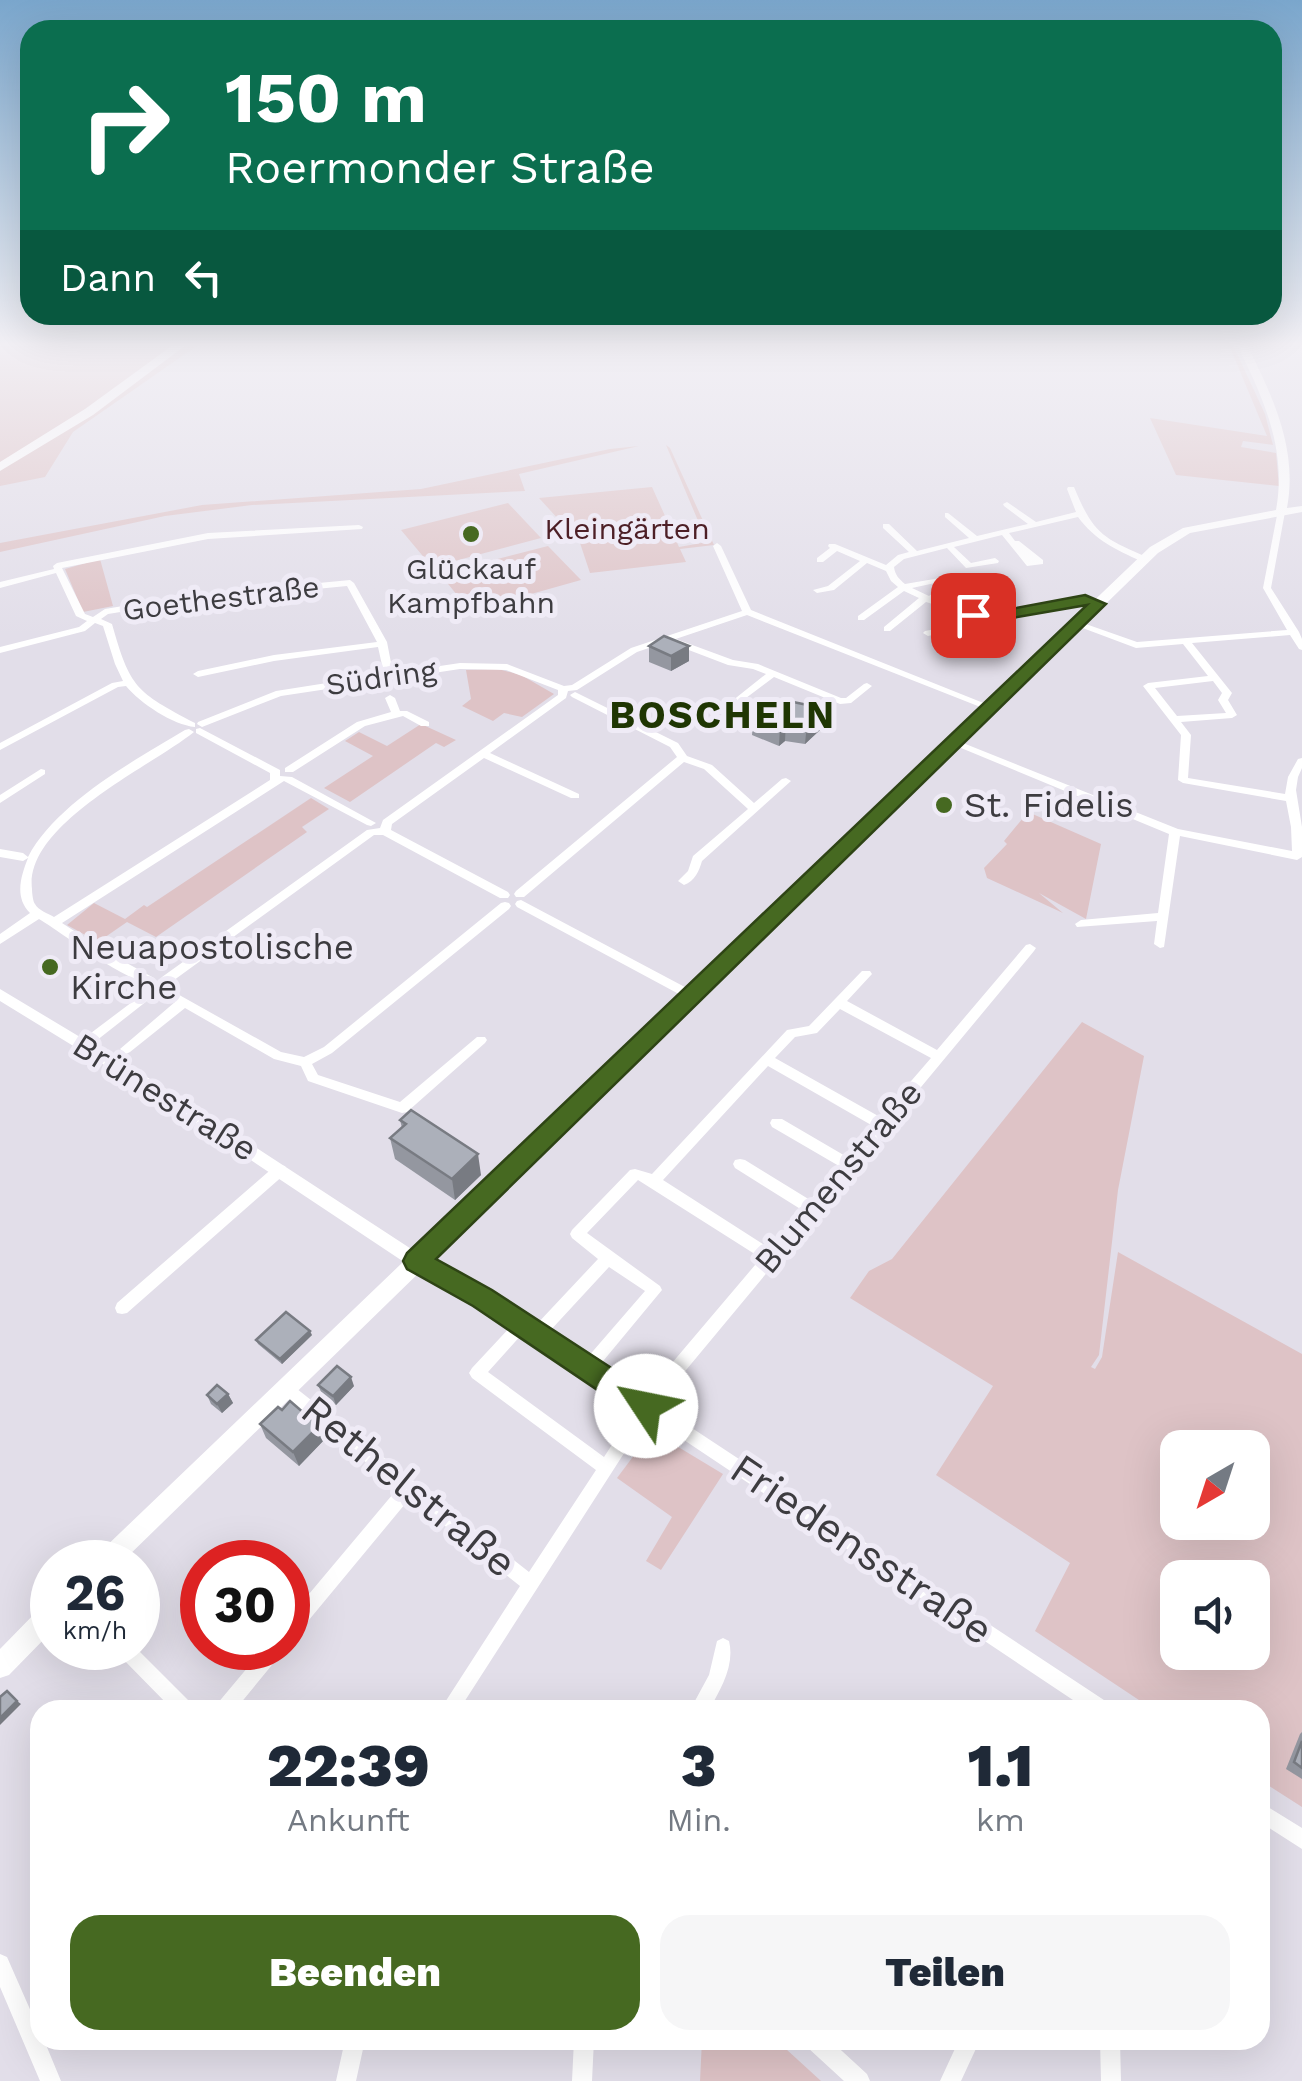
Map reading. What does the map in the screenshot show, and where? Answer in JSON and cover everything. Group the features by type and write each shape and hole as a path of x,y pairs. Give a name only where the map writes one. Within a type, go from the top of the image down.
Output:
{"main road":[{"path":"0,467 40,442"},
{"path":"1281,442 1284,465 1281,512"},
{"path":"129,1540 1144,559 1187,530 1302,509"},
{"path":"0,1666 30,1636"}],"street":[{"path":"1071,488 1079,514 1103,539 1144,559"},
{"path":"1007,504 1035,525"},
{"path":"1281,512 1267,588 1302,647"},
{"path":"889,569 896,560 915,553 1079,514"},
{"path":"948,515 975,539"},
{"path":"886,526 915,553"},
{"path":"359,527 238,533 58,566 80,616 107,624 126,683 151,703 371,828"},
{"path":"1004,532 1016,543"},
{"path":"948,545 970,566 995,561"},
{"path":"716,546 747,612"},
{"path":"820,560 834,547 889,569"},
{"path":"817,590 831,588 864,562"},
{"path":"889,569 903,587 984,617 1085,600 1098,604"},
{"path":"0,585 59,570"},
{"path":"861,618 903,587 937,580 945,588 887,630"},
{"name":"Goethestraße","path":"0,650 82,629 105,612 183,599 350,583 382,644"},
{"path":"83,1045 149,988 165,986 371,828 386,827 482,753 620,658 670,637 747,612 991,708"},
{"path":"928,633 976,624 984,617"},
{"path":"1077,624 1136,644 1294,632"},
{"path":"670,637 726,662 749,664 840,701 848,701 866,686"},
{"path":"1185,640 1226,693 1223,700 1232,714 1177,719 1166,714 1148,686 1214,678"},
{"path":"198,674 274,658 382,644 390,676"},
{"name":"Südring","path":"23,856 39,832 65,808 196,728 279,692 460,666 520,670 568,692 674,745 683,758 708,767 753,808"},
{"path":"730,706 773,674"},
{"path":"0,747 115,685 126,683"},
{"path":"390,698 396,714"},
{"path":"54,923 361,724 404,713 425,724"},
{"path":"1177,719 1186,735 1184,780 1290,798"},
{"path":"954,743 1175,832 1296,856 1297,826 1289,780 1302,761"},
{"path":"482,753 575,796"},
{"path":"521,899 683,758"},
{"path":"0,800 41,772"},
{"path":"684,880 693,872 697,860 786,780"},
{"path":"386,827 504,900 521,899 694,997"},
{"path":"1160,944 1175,832"},
{"path":"0,854 23,856 20,891 37,914 149,988"},
{"path":"165,986 184,1002 278,1056 305,1062 328,1050 504,900"},
{"path":"0,940 37,914"},
{"path":"1081,924 1162,917"},
{"name":"Blumenstraße","path":"454,1700 646,1406 1030,948"},
{"path":"653,1182 791,1033 813,1030 866,974"},
{"name":"Brünestraße","path":"0,994 280,1170 416,1261"},
{"path":"126,1049 184,1002"},
{"path":"840,1003 940,1056"},
{"path":"305,1062 313,1078 402,1108 481,1040"},
{"path":"766,1059 883,1125"},
{"path":"777,1123 848,1165"},
{"path":"740,1164 812,1208"},
{"name":"Brünestraße","path":"122,1308 280,1170"},
{"path":"588,1368 655,1290 581,1240 580,1229 630,1176 639,1174 771,1256"},
{"path":"605,1467 477,1373 608,1258"},
{"name":"Friedensstraße","path":"416,1261 530,1329 1089,1700"},
{"name":"Rethelstraße","path":"288,1390 530,1583"},
{"path":"310,1606 409,1487"},
{"path":"705,1700 717,1678 723,1648"},
{"path":"146,1670 176,1700"},
{"path":"231,1700 256,1670"},
{"path":"1270,1818 1302,1839"},
{"path":"0,1964 30,2033"},
{"path":"37,2050 51,2081"},
{"path":"346,2081 353,2050"},
{"path":"582,2081 584,2050"},
{"path":"825,2050 860,2081"},
{"path":"950,2081 965,2050"},
{"path":"1110,2050 1111,2081"}],"green space":[{"path":"0,442 67,442 45,477 0,486"},
{"path":"1161,442 1243,442 1241,447 1276,453 1279,486 1176,475"},
{"name":"Kleingärten","path":"666,445 714,545 680,549 686,562 590,573 580,543 539,498 652,487 679,547 707,542"},
{"path":"639,446 519,474 525,491 252,505 165,516 0,552 0,543 202,505 421,489"},
{"name":"Glückauf Kampfbahn","path":"508,503 541,538 432,567 401,530"},
{"name":"Glückauf Kampfbahn","path":"548,546 581,580 470,611 440,574"},
{"path":"100,559 113,606 83,612 65,569"},
{"path":"498,669 521,675 554,694 522,717 504,713 493,721 462,706 471,699 466,670"},
{"path":"421,724 456,740 444,747 436,743 350,802 324,788 373,756 345,741 359,732 387,746"},
{"path":"311,798 329,809 302,827 307,832 156,937 127,922 98,942 67,925 94,903 125,919"},
{"path":"1028,812 1101,844 1086,919 1039,893 1063,913 987,878 984,868 1007,844 1004,841"},
{"path":"1082,1022 1144,1056 1118,1190 1099,1355 1091,1367 1095,1369 1102,1357 1118,1252 1302,1354 1302,1807 1270,1786 1270,1700 1139,1700 1035,1631 1070,1563 936,1475 993,1386 850,1298 869,1271 892,1259"},
{"path":"660,1436 723,1474 661,1570 646,1561 672,1517 617,1478 641,1446"},
{"path":"702,2050 787,2050 821,2081 700,2081"}],"building":[{"path":"664,636 689,646 671,656 649,646"},
{"path":"788,701 823,708 807,723 786,720 780,725 754,714 764,706"},
{"path":"411,1110 478,1154 452,1179 390,1138 406,1124 400,1120"},
{"path":"286,1312 310,1331 280,1359 256,1340"},
{"path":"337,1366 351,1377 333,1396 318,1385"},
{"path":"217,1385 228,1394 217,1404 207,1395"},
{"path":"290,1401 319,1426 293,1452 260,1424"},
{"path":"7,1691 17,1701 0,1718 0,1697"},
{"path":"1302,1741 1302,1768 1294,1762"}],"place":[{"name":"Glückauf Kampfbahn","path":"471,534"},
{"name":"St. Fidelis","path":"944,805"},
{"name":"Neuapostolische Kirche","path":"50,967"}],"district":[{"name":"BOSCHELN","path":"723,715"}],"route":[{"path":"646,1406 483,1298 416,1261 1098,604 1085,600 995,616 973,615"}]}
